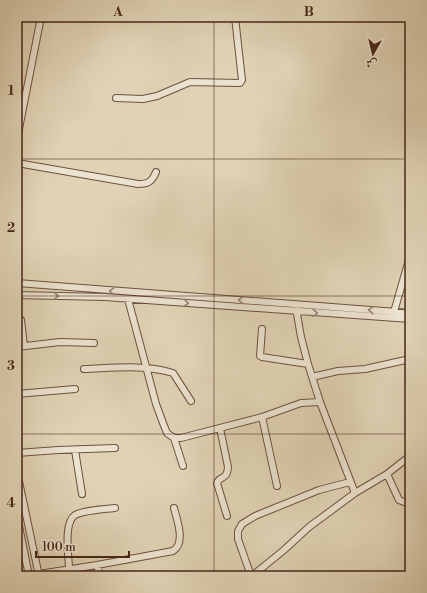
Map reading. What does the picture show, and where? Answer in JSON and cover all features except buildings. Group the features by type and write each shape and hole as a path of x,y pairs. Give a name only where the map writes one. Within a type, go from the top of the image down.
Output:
{"street":[{"path":"17,139 41,17"},
{"path":"116,98 143,99 157,96 190,82 240,83 242,80 235,17"},
{"path":"17,163 138,184 148,183 156,172"},
{"path":"394,312 410,256"},
{"path":"17,283 410,313"},
{"path":"17,295 99,297 410,319"},
{"path":"128,299 156,404 167,433 174,438 181,438 262,417 301,402 320,402"},
{"path":"295,304 308,364 320,402 355,493"},
{"path":"21,320 20,346 60,342 94,343"},
{"path":"262,329 260,356 308,364"},
{"path":"312,376 338,371 365,369 410,359"},
{"path":"84,369 146,367 173,373 191,400"},
{"path":"17,394 75,389"},
{"path":"262,417 277,486"},
{"path":"220,428 228,472 226,476 217,483 227,516"},
{"path":"174,438 183,466"},
{"path":"17,453 115,448"},
{"path":"75,450 82,494"},
{"path":"350,482 319,490 255,516 242,524 238,531 238,539 251,576 284,550 309,527 355,493 387,474 410,456"},
{"path":"17,472 39,575 166,553 177,548 180,542 174,508"},
{"path":"387,474 399,500 410,502"},
{"path":"70,570 68,530 71,519 75,515 88,511 115,508"},
{"path":"17,516 29,576"},
{"path":"97,565 100,576"}]}
